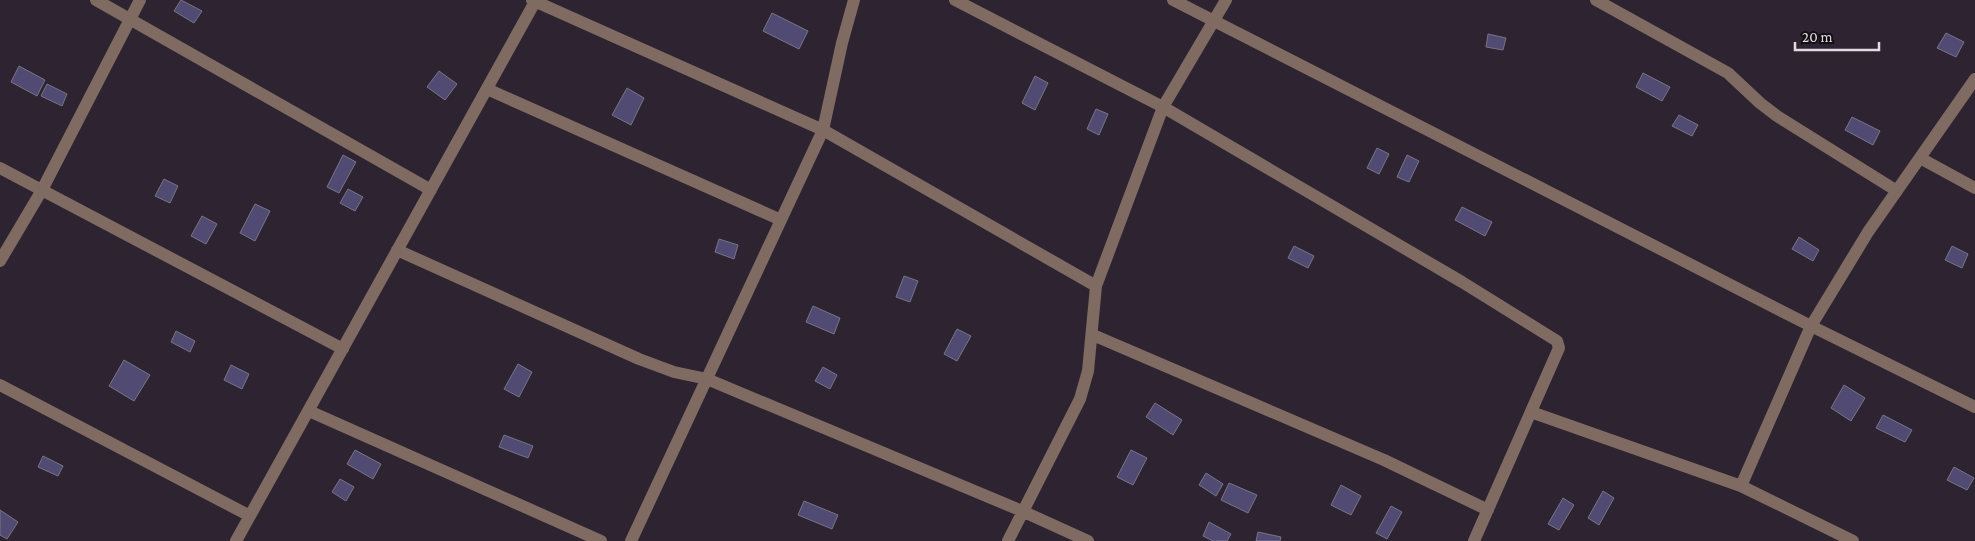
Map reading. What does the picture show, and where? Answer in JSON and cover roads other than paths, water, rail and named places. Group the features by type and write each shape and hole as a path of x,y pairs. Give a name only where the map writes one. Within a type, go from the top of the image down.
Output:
{"street":[{"path":"96,0 431,190"},
{"path":"0,261 42,190 140,0"},
{"path":"236,541 534,0 823,130 1096,286"},
{"path":"631,541 823,130 842,43 854,0"},
{"path":"955,0 1163,107 1554,338 1559,344 1559,348 1474,541"},
{"path":"1173,0 1811,326 1975,407"},
{"path":"1008,541 1080,399 1088,371 1093,336 1096,286 1163,107 1226,0"},
{"path":"1596,0 1728,72 1777,116 1897,191"},
{"path":"1741,486 1811,326 1868,232 1975,79"},
{"path":"487,88 781,220"},
{"path":"1920,158 1975,188"},
{"path":"0,168 343,349"},
{"path":"398,250 639,360 674,372 706,379 1022,511 1088,541"},
{"path":"1093,336 1384,460 1488,510"},
{"path":"0,385 250,516"},
{"path":"309,411 601,541"},
{"path":"1530,412 1741,486 1853,541"}]}
